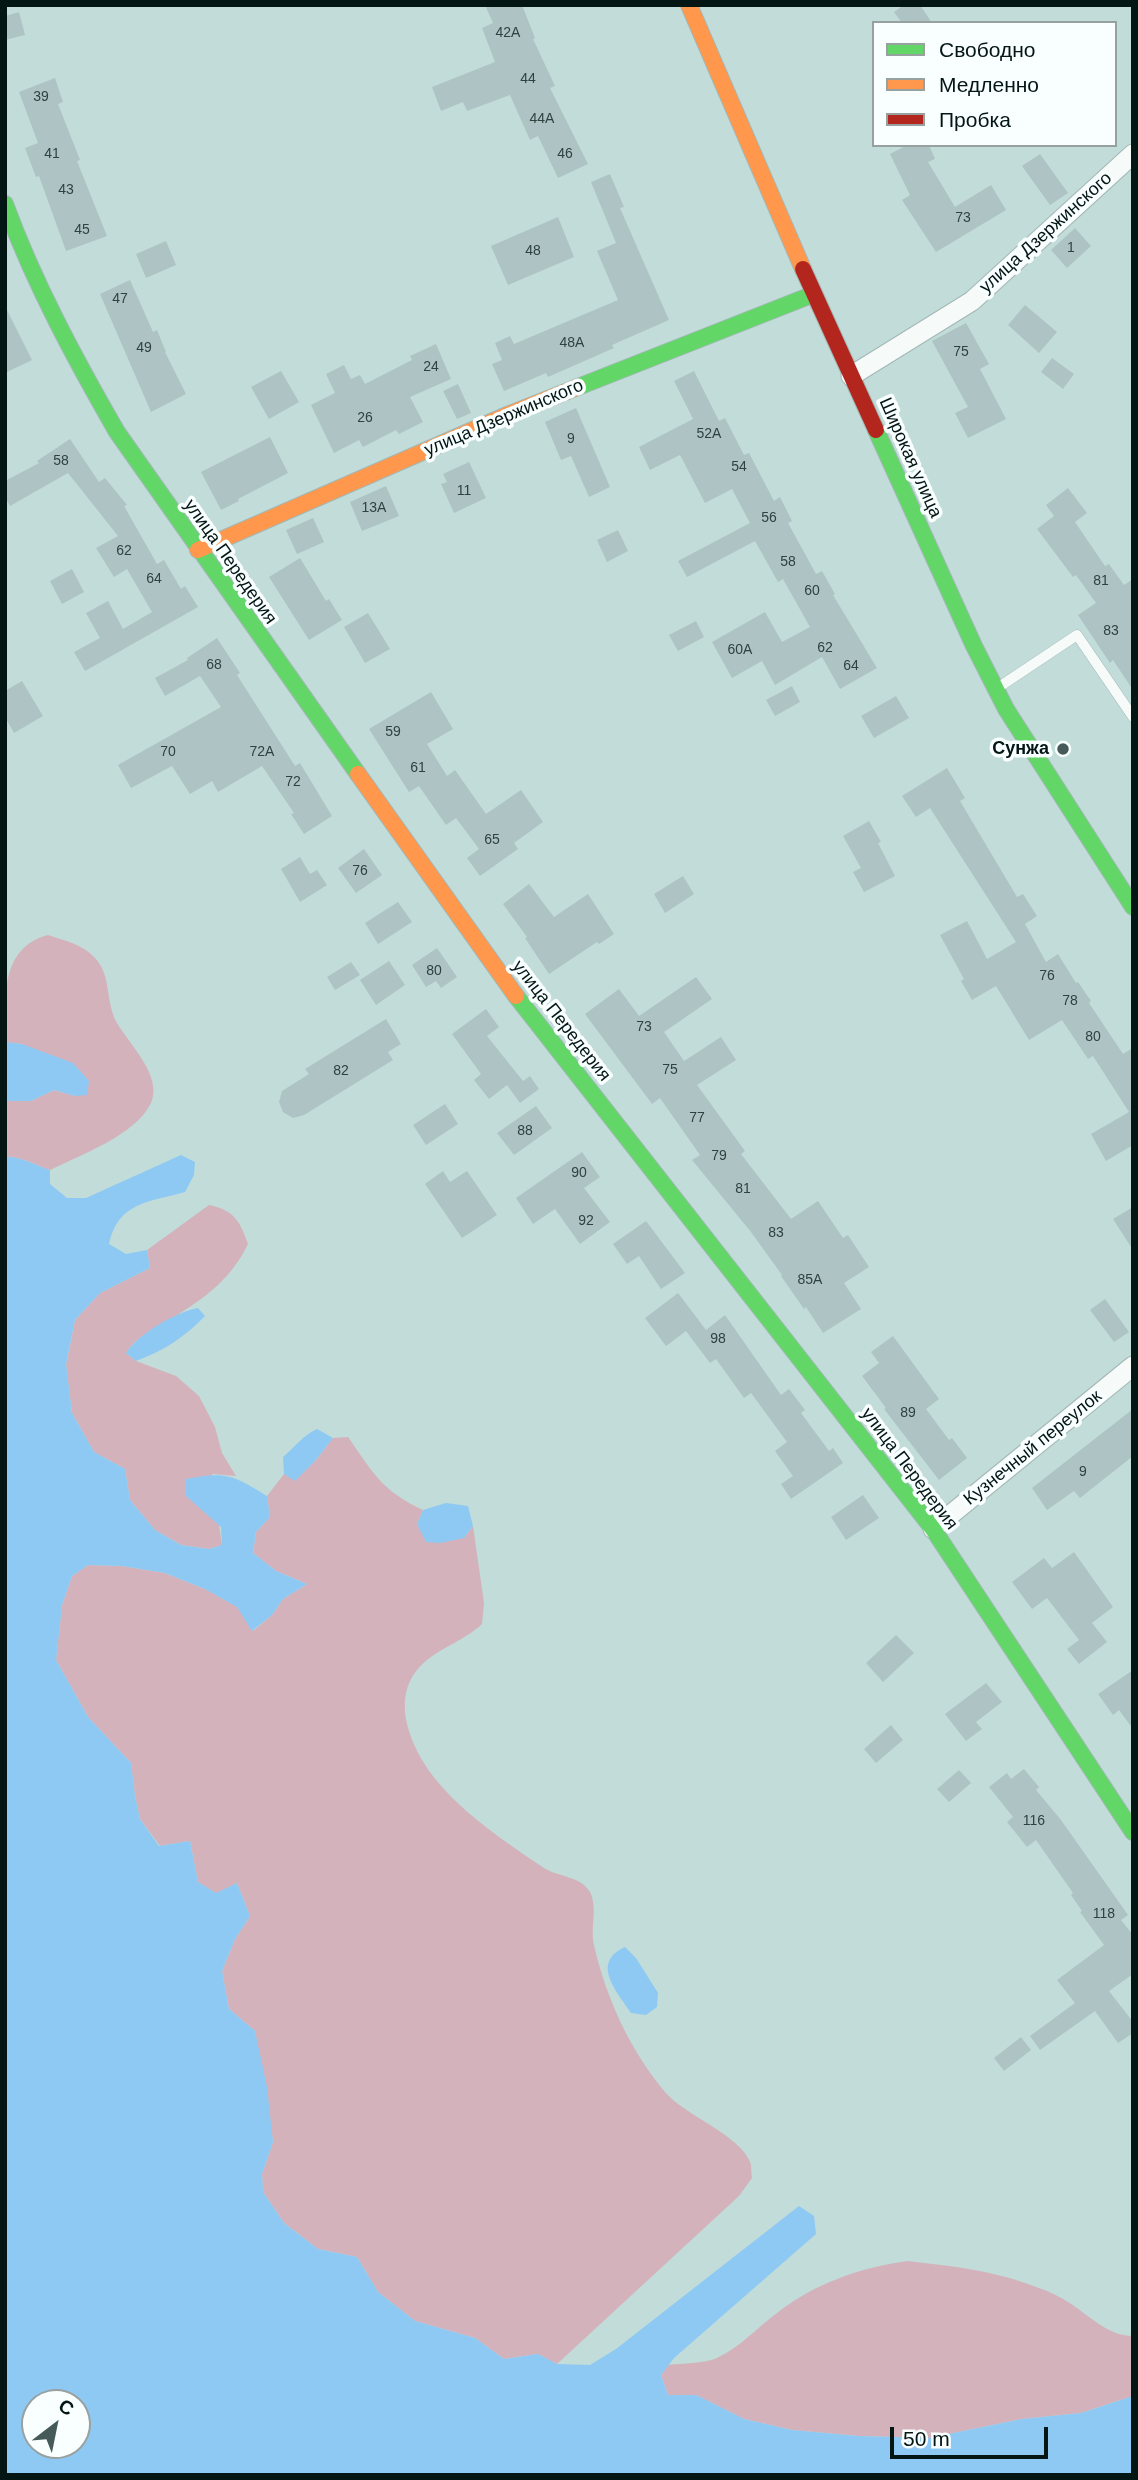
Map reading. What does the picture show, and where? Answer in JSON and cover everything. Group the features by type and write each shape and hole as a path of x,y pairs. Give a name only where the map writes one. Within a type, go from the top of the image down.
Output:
{"street":[{"name":"Широкая улица","path":"689,5 814,294 974,646 996,689 1079,827 1133,908"},
{"name":"улица Дзержинского","path":"851,376 972,301 1133,154"},
{"name":"улица Передерия","path":"5,204 21,248 93,389 117,432 198,550 515,995 933,1529 1133,1832"},
{"name":"улица Дзержинского","path":"198,550 507,415 814,294"},
{"name":"Кузнечный переулок","path":"933,1529 1133,1366"}],"lane":[{"path":"996,689 1077,635 1133,717"}],"shaded area":[{"path":"48,935 79,946 90,953 100,965 113,1015 149,1071 153,1093 151,1103 133,1125 106,1143 50,1170 22,1159 5,1157 5,1101 31,1101 54,1090 75,1096 22,1044 5,1042 6,992 13,963 32,941"},
{"path":"209,1205 225,1210 235,1218 248,1244 232,1270 213,1290 139,1339 126,1353 136,1361 176,1376 199,1396 215,1427 222,1453 236,1476 212,1474 222,1545 209,1549 181,1545 155,1530 130,1500 125,1469 94,1452 72,1413 66,1365 75,1320 100,1293 150,1268 147,1250"},
{"path":"348,1437 388,1488 423,1510 417,1524 464,1538 473,1526 484,1603 482,1624 424,1663 409,1683 405,1712 413,1742 420,1756 448,1794 488,1828 544,1868 586,1887 592,1898 593,1938 599,1965 630,2041 665,2092 735,2143 751,2164 752,2178 739,2196 557,2364 538,2354 504,2359 475,2338 415,2321 378,2292 357,2257 318,2249 284,2223 263,2192 262,2174 273,2142 255,2031 229,2009 222,1971 235,1939 250,1916 237,1883 216,1894 198,1882 190,1841 160,1846 140,1819 131,1763 88,1717 56,1660 62,1605 72,1576 88,1565 122,1566 165,1573 205,1589 238,1607 253,1631 272,1615 283,1599 307,1584 276,1571 253,1553 256,1532 270,1517 267,1496 284,1474 295,1480 333,1438"},
{"path":"907,2261 974,2270 1023,2282 1061,2298 1106,2328 1133,2336 1133,2396 1081,2413 1022,2419 929,2438 858,2436 792,2430 744,2419 696,2395 668,2395 661,2375 668,2365 717,2358 792,2302 822,2285 872,2268"}],"water":[{"path":"5,1042 22,1044 73,1063 89,1081 87,1095 75,1096 54,1090 31,1101 5,1101"},
{"path":"181,1155 195,1162 194,1175 185,1192 137,1206 120,1220 113,1230 109,1244 126,1254 147,1250 150,1268 100,1293 75,1320 66,1364 72,1413 94,1452 125,1469 130,1500 155,1530 181,1545 209,1549 222,1545 221,1527 186,1496 186,1479 220,1475 246,1483 267,1496 270,1517 256,1532 253,1553 276,1571 307,1584 283,1599 272,1615 252,1631 237,1607 205,1589 165,1573 122,1566 88,1565 72,1576 62,1605 56,1660 88,1717 131,1763 140,1819 159,1846 190,1841 198,1882 216,1893 237,1883 250,1916 235,1939 222,1971 229,2009 255,2031 267,2087 273,2142 262,2174 263,2192 284,2223 318,2249 357,2257 378,2292 415,2321 475,2338 504,2359 538,2354 557,2364 590,2365 616,2349 799,2206 814,2216 816,2234 674,2358 661,2375 668,2395 696,2395 744,2419 792,2430 858,2436 929,2438 1022,2419 1081,2413 1133,2396 1133,2475 5,2475 5,1157 22,1159 50,1170 50,1184 67,1198 86,1198"},
{"path":"198,1308 205,1316 173,1343 136,1361 126,1353 158,1325"},
{"path":"317,1429 333,1438 295,1481 284,1474 283,1457"},
{"path":"446,1503 468,1506 473,1526 464,1538 440,1543 426,1542 417,1524 423,1510"},
{"path":"625,1947 636,1958 658,1993 657,2007 646,2015 631,2013 610,1978 609,1961"}],"building":[{"path":"485,5 522,5 535,38 533,39 555,86 550,88 588,164 558,178 538,136 530,140 510,95 467,111 463,102 441,111 432,87 495,62 482,28 493,23"},
{"path":"904,5 920,5 931,21 901,21 894,12"},
{"path":"19,12 25,35 5,40 5,16"},
{"path":"55,78 63,102 58,104 107,236 66,251 39,176 36,177 25,148 38,143 19,92"},
{"path":"903,147 930,147 935,159 928,162 955,207 991,185 1006,210 936,252 902,200 910,195 890,154"},
{"path":"1040,154 1068,193 1050,205 1022,166"},
{"path":"610,174 624,207 620,208 669,320 548,377 546,373 504,391 492,364 502,360 495,343 510,336 514,344 618,300 597,251 616,243 591,182"},
{"path":"558,217 574,257 508,285 491,246"},
{"path":"1075,228 1091,246 1067,268 1051,250"},
{"path":"166,241 176,265 146,278 136,254"},
{"path":"130,280 153,332 157,330 186,394 151,412 100,294"},
{"path":"1025,305 1057,332 1039,353 1008,325"},
{"path":"5,306 32,360 5,373"},
{"path":"966,323 989,364 980,369 1006,419 968,438 955,413 968,407 932,341"},
{"path":"436,344 451,379 410,397 423,422 399,434 396,430 363,447 359,440 334,453 311,405 335,393 326,374 344,365 351,379 360,375 365,384 412,360 410,356"},
{"path":"1052,358 1074,374 1063,389 1041,372"},
{"path":"281,371 299,402 269,419 251,387"},
{"path":"694,371 719,421 725,418 744,455 749,453 774,501 780,497 792,521 788,523 816,574 822,571 835,594 833,595 877,668 840,689 822,657 775,685 762,661 732,678 712,642 765,612 782,642 810,627 783,579 778,582 755,541 687,577 678,561 750,523 732,489 705,503 680,455 650,470 639,447 693,419 674,381"},
{"path":"458,384 471,413 457,419 443,391"},
{"path":"576,408 610,487 589,497 571,456 561,460 545,422"},
{"path":"270,437 288,473 221,510 201,472"},
{"path":"70,439 99,482 105,478 127,505 124,506 157,564 164,560 181,589 185,586 198,607 85,671 74,652 100,638 86,613 108,601 123,629 152,612 127,569 114,577 96,548 118,536 68,473 10,506 5,497 5,481 39,463 37,461"},
{"path":"469,462 486,498 454,513 441,484 447,482 443,474"},
{"path":"386,486 399,516 362,531 350,502"},
{"path":"1068,488 1087,513 1075,522 1105,566 1109,564 1124,585 1133,579 1133,690 1113,660 1110,663 1078,615 1096,603 1037,529 1054,516 1046,505"},
{"path":"313,518 324,542 297,554 286,530"},
{"path":"618,530 628,551 607,562 597,540"},
{"path":"300,558 326,601 329,599 342,620 309,640 269,577"},
{"path":"72,569 84,592 62,604 50,581"},
{"path":"368,613 390,649 365,663 344,627"},
{"path":"696,621 704,637 678,651 669,635"},
{"path":"217,638 240,673 237,675 295,766 300,763 332,816 304,834 291,814 294,813 262,766 218,792 212,781 190,794 172,766 131,788 118,765 221,707 200,676 165,696 155,678 188,660 187,658"},
{"path":"22,681 43,716 14,733 5,717 5,691"},
{"path":"792,686 800,702 775,716 766,700"},
{"path":"431,692 453,729 427,744 447,776 455,770 486,814 521,790 543,822 514,843 518,849 480,876 467,858 479,849 456,818 446,825 419,786 409,792 369,729"},
{"path":"896,696 909,718 874,738 861,716"},
{"path":"947,768 965,798 960,801 1017,897 1023,894 1037,916 1025,924 1046,962 1058,954 1123,1054 1133,1048 1133,1145 1106,1161 1091,1134 1129,1112 1093,1056 1088,1059 1062,1020 1029,1040 996,986 972,1000 940,935 967,921 987,959 1016,942 930,808 916,817 902,796"},
{"path":"869,821 895,876 864,892 853,872 861,868 843,836"},
{"path":"364,849 382,875 356,893 338,868"},
{"path":"300,857 310,874 317,870 327,885 300,902 281,869"},
{"path":"683,876 694,894 665,913 654,894"},
{"path":"529,884 554,917 588,894 614,934 549,974 503,904"},
{"path":"398,902 412,922 378,944 365,923"},
{"path":"437,948 457,977 441,988 436,981 426,987 412,965"},
{"path":"389,961 405,985 376,1005 360,980"},
{"path":"351,962 360,975 335,990 327,977"},
{"path":"696,977 712,999 664,1032 684,1061 721,1037 736,1060 697,1085 745,1151 741,1154 791,1219 818,1201 843,1238 848,1235 869,1267 844,1283 861,1309 823,1333 751,1232 692,1160 700,1155 660,1098 652,1104 585,1014 619,989 639,1016"},
{"path":"486,1009 499,1027 487,1036 523,1081 530,1076 539,1089 520,1103 507,1085 489,1099 474,1080 481,1074 452,1034"},
{"path":"386,1019 401,1044 388,1052 393,1060 304,1115 293,1118 283,1112 279,1102 282,1091 309,1074 305,1069"},
{"path":"445,1104 458,1124 426,1145 413,1125"},
{"path":"536,1106 552,1128 514,1155 497,1133"},
{"path":"582,1152 600,1177 584,1188 610,1222 580,1244 555,1209 533,1224 516,1198"},
{"path":"443,1171 450,1182 467,1171 497,1215 462,1238 425,1184"},
{"path":"1133,1207 1133,1250 1113,1219"},
{"path":"646,1221 685,1273 661,1289 639,1256 627,1264 613,1244"},
{"path":"678,1293 706,1330 725,1315 781,1395 789,1389 805,1410 801,1413 829,1451 833,1448 843,1463 791,1499 781,1484 793,1476 775,1451 787,1442 751,1393 744,1398 716,1359 710,1363 686,1331 666,1346 645,1318"},
{"path":"1105,1299 1129,1332 1114,1342 1090,1310"},
{"path":"893,1336 939,1399 926,1409 949,1440 952,1438 967,1458 939,1480 862,1376 879,1363 871,1352"},
{"path":"1133,1409 1133,1456 1080,1498 1074,1491 1047,1510 1032,1488"},
{"path":"863,1495 879,1518 846,1540 831,1517"},
{"path":"1074,1552 1113,1607 1092,1623 1107,1642 1079,1664 1067,1649 1079,1640 1047,1598 1032,1609 1012,1582 1044,1558 1052,1568"},
{"path":"896,1635 914,1653 883,1682 866,1663"},
{"path":"1133,1670 1133,1729 1119,1710 1113,1715 1098,1694"},
{"path":"986,1683 1002,1702 976,1722 982,1729 966,1741 945,1714"},
{"path":"891,1725 903,1740 876,1763 864,1749"},
{"path":"1024,1769 1039,1787 1036,1790 1061,1820 1128,1915 1121,1920 1133,1935 1133,1974 1109,1991 1133,2022 1133,2033 1118,2043 1095,2011 1040,2050 1030,2036 1075,2003 1057,1980 1104,1945 1080,1912 1082,1911 1071,1895 1073,1893 1036,1840 1027,1847 1007,1822 1013,1817 989,1787 1007,1773 1011,1779"},
{"path":"959,1770 971,1783 949,1802 937,1789"},
{"path":"1021,2037 1031,2050 1004,2071 994,2058"}],"traffic: fast":[{"path":"5,204 56,320 117,432 358,774"},
{"path":"578,387 814,294"},
{"path":"876,430 974,646 1006,709 1133,907"},
{"path":"516,996 933,1529 1133,1832"}],"traffic: slow":[{"path":"689,5 803,269"},
{"path":"198,550 507,415 578,387"},
{"path":"358,774 516,996"}],"traffic: jam":[{"path":"803,269 876,430"}],"place":[{"name":"Сунжа","path":"1063,749"}]}
